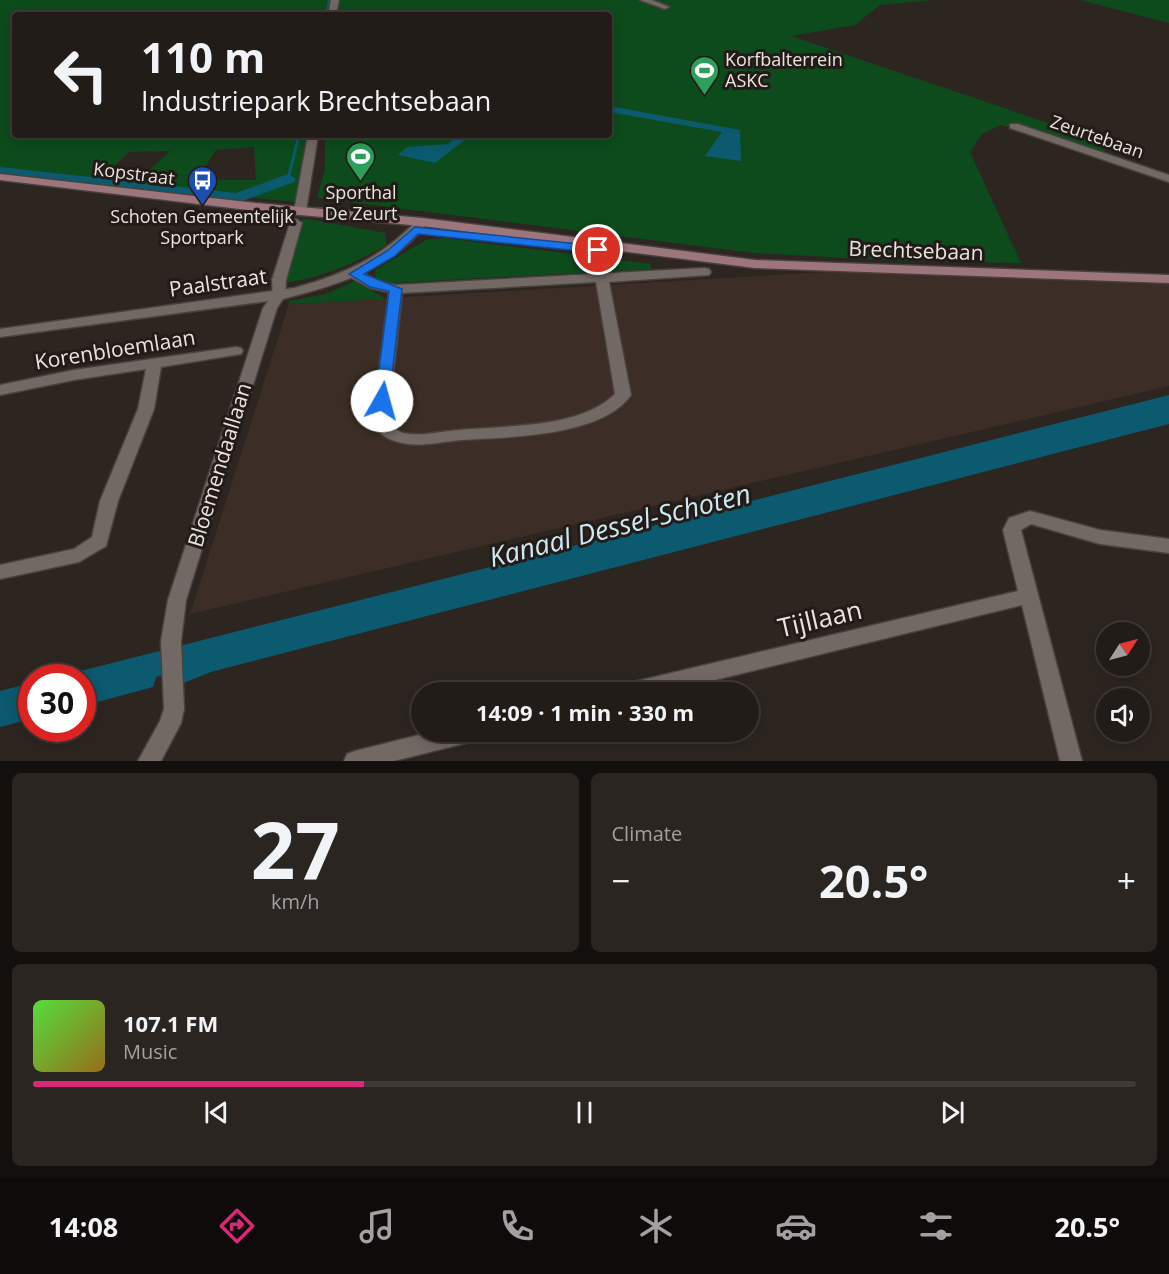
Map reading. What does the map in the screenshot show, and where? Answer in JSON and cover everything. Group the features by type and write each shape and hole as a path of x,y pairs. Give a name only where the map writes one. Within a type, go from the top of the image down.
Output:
{"main road":[{"name":"Kopstraat","path":"0,177 298,217 418,226"},
{"name":"Brechtsebaan","path":"418,226 575,248 754,264 1169,279"}],"street":[{"path":"644,0 665,7"},
{"name":"Zeurtebaan","path":"1014,126 1169,179"},
{"name":"Bloemendaallaan","path":"149,761 170,723 174,709 172,641 177,600 270,308 278,296 279,280 298,217 312,138"},
{"name":"Paalstraat","path":"0,333 278,296 355,274 391,254 418,226"},
{"path":"355,274 375,285 396,289 704,272"},
{"path":"396,289 380,424 398,437 434,437 541,428 600,413 618,404 623,395 602,278"},
{"name":"Korenbloemlaan","path":"0,390 74,375 236,351"},
{"path":"0,572 79,555 100,541 109,501 146,409 154,364"},
{"path":"1071,761 1015,543 1012,530 1015,523 1030,517 1100,537 1169,546"},
{"name":"Tijllaan","path":"671,682 1028,596"},
{"path":"356,761 431,742"}],"shaded area":[{"path":"826,272 1169,284 1169,386 190,614 289,304"}],"green space":[{"path":"0,0 933,0 880,5 855,25 791,36 1113,145 1095,158 1001,125 982,134 970,152 1021,263 902,261 754,253 317,198 325,169 325,138 612,138 612,12 12,12 12,138 307,138 296,202 133,186 170,151 129,152 97,182 0,171","holes":["254,147 256,180 197,180 216,150"]},
{"path":"1080,0 1169,0 1169,23"},
{"path":"302,218 386,233 386,245 337,269 284,283"},
{"path":"444,238 651,264 650,269 391,283 376,279 375,270 426,240"},
{"path":"355,281 386,299 289,304 289,301 326,294"}],"water":[{"path":"612,107 740,130 741,161 705,156 722,132 612,113"},
{"path":"455,138 467,138 435,163 398,155 407,147 448,144"},
{"path":"1169,395 1169,424 211,672 181,684 178,671 156,677 153,687 96,702 96,667"},
{"path":"18,686 18,722 0,727 0,691"}],"waterway":[{"path":"327,12 329,0"},
{"path":"288,179 298,138"},
{"path":"0,172 237,198 288,179"},
{"path":"318,208 359,212"}],"place":[{"name":"Korfbalterrein ASKC","path":"704,96"},
{"name":"Sporthal De Zeurt","path":"361,182"},
{"name":"Schoten Gemeentelijk Sportpark","path":"202,206"}],"route":[{"path":"382,401 396,289 375,285 355,274 391,254 415,230 598,250"}],"water label":[{"name":"Kanaal Dessel-Schoten","path":"620,526"}]}
